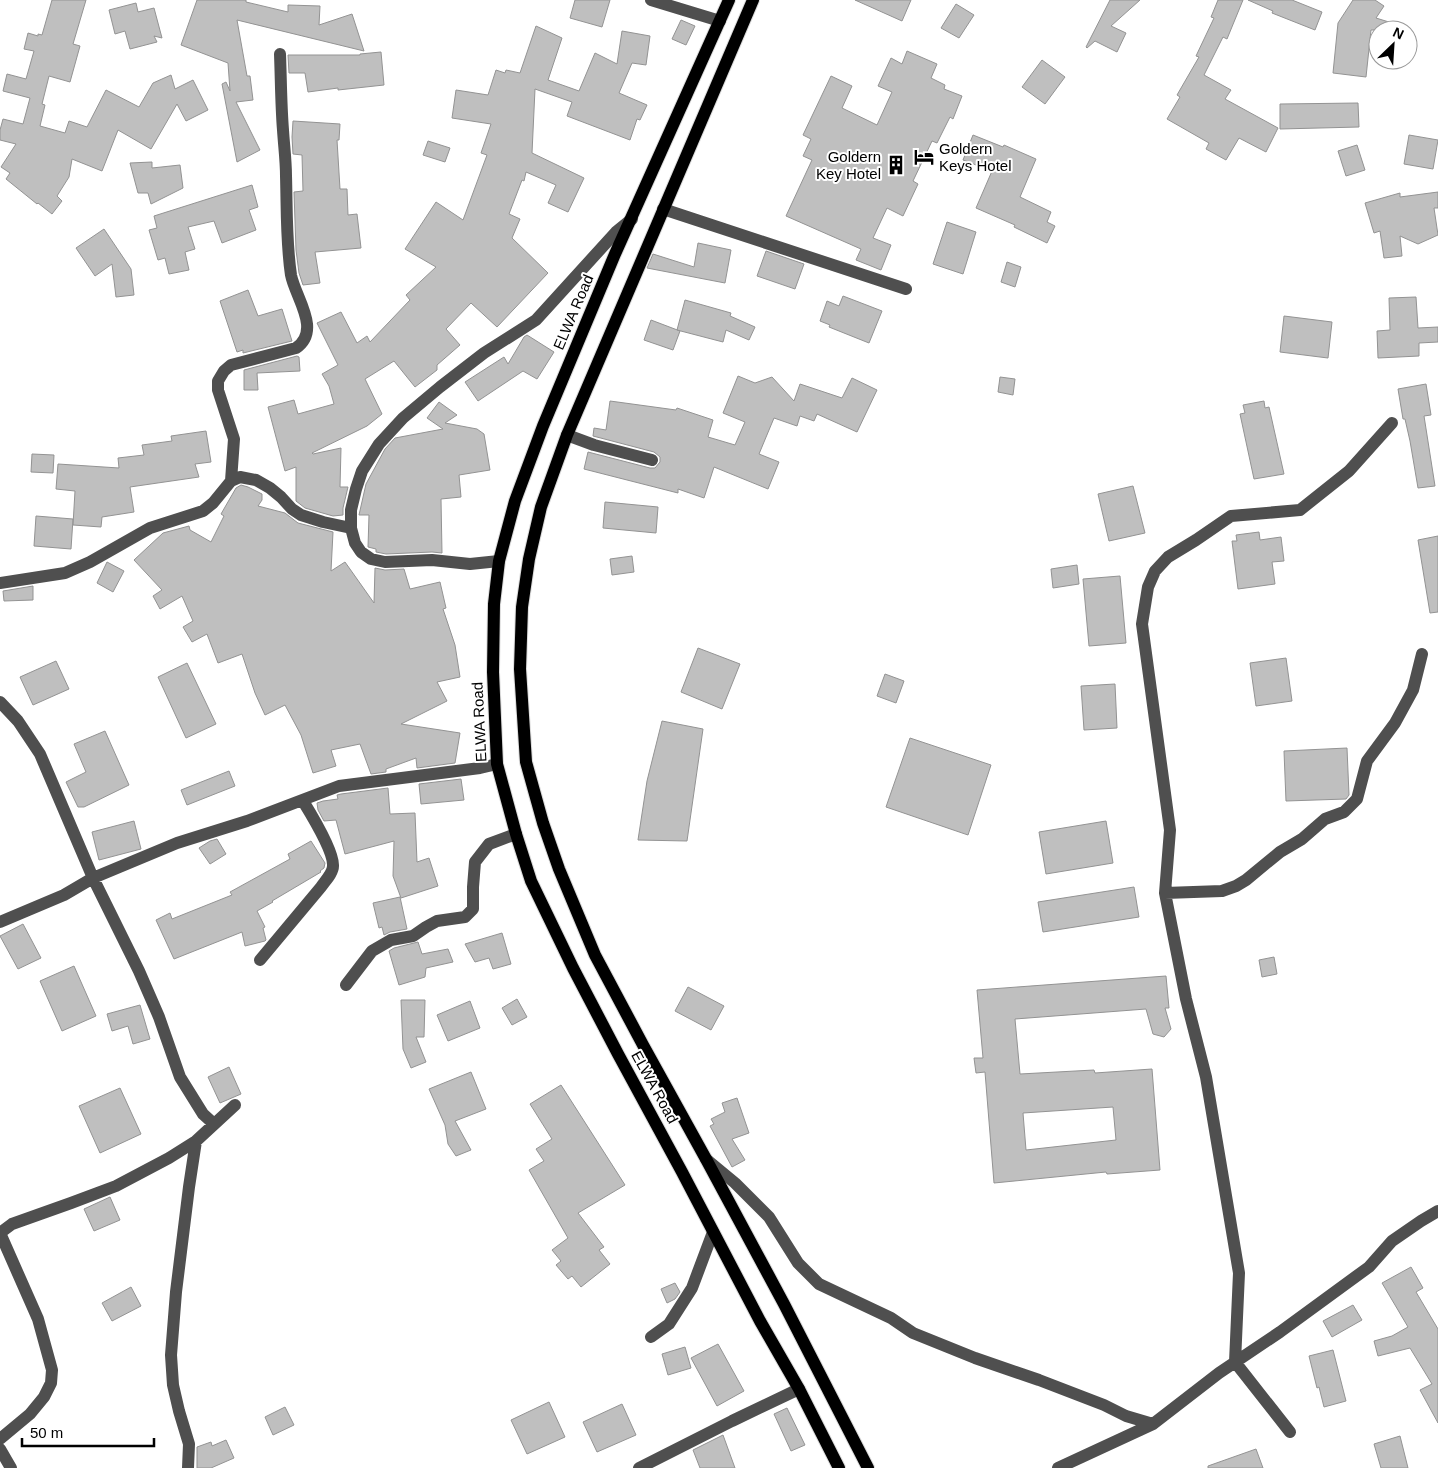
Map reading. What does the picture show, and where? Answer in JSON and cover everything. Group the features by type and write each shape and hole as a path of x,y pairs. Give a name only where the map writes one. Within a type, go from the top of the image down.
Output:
{"main road":[{"name":"ELWA Road","path":"729,0 615,254 543,426 515,501 499,561 494,604 493,672 497,764 531,881 573,968 760,1321 799,1389 839,1468"},
{"name":"ELWA Road","path":"753,0 567,435 541,508 529,559 522,607 520,670 526,762 543,823 559,869 596,955 642,1045 784,1304 868,1468"}],"street":[{"path":"651,0 720,21"},
{"path":"0,583 65,573 90,562 150,528 203,510 213,503 231,480 234,439 218,390 218,381 224,371 231,365 296,348 302,344 307,328 306,315 291,277 288,248 280,54"},
{"path":"663,209 906,289"},
{"path":"499,561 470,564 432,560 385,562 371,559 360,552 351,528 351,510 362,471 379,444 403,418 484,353 536,320 616,232 632,219"},
{"path":"1290,1432 1235,1362 1239,1272 1206,1077 1186,999 1165,893 1170,830 1142,624 1148,588 1155,571 1168,557 1231,516 1300,510 1349,471 1392,422"},
{"path":"567,435 594,445 652,460"},
{"path":"231,480 240,478 256,480 270,488 301,515 351,528"},
{"path":"1165,893 1222,892 1236,886 1280,852 1302,839 1325,819 1344,812 1358,799 1367,761 1396,723 1413,690 1422,654"},
{"path":"0,702 18,721 40,754 93,878 139,971 159,1017 180,1077 202,1114 214,1124"},
{"path":"0,922 64,895 93,878 176,843 246,821 339,786 480,768 497,764"},
{"path":"260,960 321,887 333,867 320,832 303,801"},
{"path":"346,984 372,951 391,940 413,936 437,922 466,917 473,909 474,862 489,844 516,834"},
{"path":"0,1438 30,1414 44,1397 51,1383 52,1370 38,1320 0,1233 12,1224 116,1186 169,1158 196,1141 235,1105"},
{"path":"188,1468 189,1444 173,1386 171,1355 176,1292 196,1141"},
{"path":"706,1159 736,1183 769,1217 798,1263 820,1284 891,1318 913,1333 975,1358 1039,1380 1126,1416 1153,1424"},
{"path":"1058,1468 1153,1424 1235,1362 1280,1332 1369,1267 1392,1241 1438,1211"},
{"path":"651,1336 669,1324 692,1288 713,1232"},
{"path":"639,1468 799,1389"},
{"path":"0,1449 11,1468"}],"building":[{"path":"52,0 86,0 73,44 80,46 70,82 49,76 42,104 45,105 40,126 65,133 69,121 87,127 106,90 139,107 153,83 171,75 175,89 193,80 208,110 186,121 177,104 151,149 118,130 102,171 72,159 69,177 57,196 62,201 52,214 6,179 10,173 1,167 16,144 0,140 0,130 3,119 23,124 30,98 3,91 7,74 26,79 34,51 24,49 28,33 38,36 38,34 42,35"},
{"path":"197,0 246,0 246,2 288,12 288,5 320,6 319,25 352,14 364,51 237,20 247,76 250,76 253,100 236,102 260,150 237,162 222,84 226,82 230,91 228,63 181,45"},
{"path":"575,0 610,0 602,27 570,18"},
{"path":"855,0 911,0 902,21"},
{"path":"1110,0 1140,0 1111,26 1126,33 1117,52 1095,41 1087,48 1086,47"},
{"path":"1218,0 1243,0 1227,39 1223,37 1204,75 1231,90 1225,99 1278,128 1266,152 1239,138 1226,160 1206,149 1209,143 1167,119 1180,97 1177,95 1199,57 1196,56 1214,18 1211,17"},
{"path":"1248,0 1292,0 1322,12 1315,30 1272,13 1273,11"},
{"path":"1353,0 1375,0 1384,6 1376,18 1382,20 1368,20 1366,77 1333,73 1338,23"},
{"path":"136,3 138,12 154,8 162,38 154,36 157,42 130,49 125,31 115,34 109,10"},
{"path":"956,4 974,15 959,38 941,28"},
{"path":"681,20 695,26 686,45 672,39"},
{"path":"536,26 562,38 548,80 579,91 595,53 617,64 622,31 650,36 646,65 632,63 619,93 647,105 640,120 637,119 630,140 567,116 572,102 535,89 532,153 584,178 568,212 548,203 556,185 526,172 524,181 522,180 509,214 520,219 512,238 548,273 497,327 471,303 446,329 460,345 437,365 437,370 415,387 394,361 365,379 382,414 367,426 312,453 341,448 340,487 348,487 343,515 333,516 305,508 296,501 296,467 285,471 268,407 294,400 298,414 334,404 329,386 322,374 338,365 317,323 341,312 357,343 367,336 370,342 410,300 406,295 436,267 405,249 436,202 463,220 487,155 481,153 491,124 452,118 456,90 488,95 496,70 505,73 506,70 520,73"},
{"path":"907,51 937,64 931,78 945,85 944,89 962,96 953,119 950,117 937,143 932,141 913,181 918,184 903,216 887,208 873,238 891,245 881,270 856,260 861,249 786,216 812,160 803,156 811,139 803,135 831,76 852,86 842,108 877,125 892,92 878,86 891,58 902,64"},
{"path":"381,52 384,85 308,92 305,73 289,73 288,55 360,55"},
{"path":"1042,60 1065,77 1045,104 1022,87"},
{"path":"1358,103 1359,127 1280,129 1280,104"},
{"path":"293,121 340,124 339,140 337,140 340,189 347,189 348,215 357,214 361,248 315,252 320,283 303,285 299,273 296,250 294,192 303,191 302,155 293,154"},
{"path":"973,135 1003,147 1004,145 1036,159 1020,197 1051,212 1047,222 1055,226 1047,243 1014,227 1015,225 976,208 992,171 963,160"},
{"path":"1409,135 1438,140 1433,169 1404,164"},
{"path":"428,141 450,148 445,162 423,155"},
{"path":"1357,145 1365,170 1346,176 1338,151"},
{"path":"152,162 152,168 180,165 183,188 151,204 148,193 138,193 130,163"},
{"path":"252,185 258,207 249,210 256,230 222,243 214,221 188,227 195,249 185,252 189,270 169,274 165,258 158,260 149,230 157,228 154,216"},
{"path":"1438,192 1438,208 1434,208 1438,235 1418,244 1400,236 1402,256 1384,258 1380,231 1374,233 1365,203 1400,193 1400,197"},
{"path":"947,222 976,232 963,274 933,264"},
{"path":"104,229 131,269 134,295 116,297 112,264 95,276 76,248"},
{"path":"698,243 731,250 725,283 647,268 653,254 694,267"},
{"path":"766,251 804,264 795,289 757,276"},
{"path":"1007,262 1021,267 1015,287 1001,282"},
{"path":"248,290 258,316 282,309 292,341 243,353 243,350 237,352 220,301"},
{"path":"843,296 882,311 869,343 829,327 830,325 820,321 827,301 839,306"},
{"path":"1416,297 1418,328 1438,327 1438,342 1419,343 1419,356 1378,358 1377,331 1390,330 1389,298"},
{"path":"685,300 731,313 730,316 755,327 749,340 726,330 723,342 677,330"},
{"path":"1284,316 1332,322 1328,358 1280,352"},
{"path":"651,320 680,331 673,350 644,340"},
{"path":"527,335 554,352 537,379 523,371 478,401 465,382 504,357 508,364"},
{"path":"299,357 300,371 257,373 258,390 244,390 244,370"},
{"path":"738,376 755,383 772,377 794,401 800,384 842,398 852,378 877,390 857,432 817,414 814,421 800,416 797,426 774,418 759,454 779,462 768,489 714,467 704,498 678,489 678,493 584,469 588,452 650,468 655,468 660,462 660,457 654,452 593,436 594,428 606,430 610,401 676,410 677,408 713,420 708,437 735,445 745,422 723,413"},
{"path":"1000,377 1015,379 1013,395 998,392"},
{"path":"1426,384 1431,415 1424,416 1435,486 1418,488 1398,389"},
{"path":"1264,401 1265,408 1269,407 1284,474 1254,479 1240,414 1245,413 1243,405"},
{"path":"439,402 457,415 445,423 477,429 484,434 490,470 459,475 461,497 441,499 442,553 386,554 376,552 376,549 368,547 369,515 359,515 366,484 385,449 395,438 443,429 427,418"},
{"path":"206,431 211,462 195,464 199,477 130,487 134,512 102,517 101,527 73,525 75,491 56,489 58,464 119,468 118,458 144,455 142,445 172,441 171,436"},
{"path":"32,454 54,455 53,473 31,472"},
{"path":"241,485 262,494 262,500 258,506 285,513 298,523 333,532 331,571 345,562 374,603 375,568 385,570 404,569 410,589 440,582 446,608 443,609 455,645 460,677 437,682 447,701 401,724 460,733 455,763 417,768 416,758 386,769 386,772 371,774 360,744 331,750 336,766 313,773 301,735 285,705 265,715 255,693 242,654 218,663 207,634 192,642 183,627 193,621 182,596 160,609 153,596 162,590 134,560 163,533 189,526 190,530 211,542 224,516 221,514 236,488"},
{"path":"1133,486 1145,533 1109,541 1098,494"},
{"path":"605,502 658,507 656,533 603,528"},
{"path":"36,516 73,519 71,549 34,546"},
{"path":"1259,532 1260,540 1281,537 1284,561 1272,562 1275,584 1238,589 1232,541 1237,541 1236,535"},
{"path":"1438,536 1438,612 1430,613 1418,540"},
{"path":"632,556 634,572 612,575 610,559"},
{"path":"107,562 124,571 113,592 97,583"},
{"path":"1077,565 1079,584 1053,588 1051,569"},
{"path":"1120,576 1126,643 1089,646 1083,579"},
{"path":"33,586 33,600 4,601 3,591"},
{"path":"698,648 740,664 722,709 681,692"},
{"path":"1286,658 1292,701 1256,706 1250,663"},
{"path":"56,661 69,689 33,705 20,677"},
{"path":"187,663 216,724 186,738 158,677"},
{"path":"885,674 904,681 896,703 877,696"},
{"path":"1115,684 1117,728 1084,730 1081,686"},
{"path":"662,721 703,729 687,841 638,840 647,781"},
{"path":"105,731 129,785 84,807 78,807 66,782 86,772 74,744"},
{"path":"910,738 991,765 968,835 886,807"},
{"path":"1347,748 1349,795 1346,799 1286,801 1284,751"},
{"path":"229,771 235,786 187,805 181,790"},
{"path":"461,779 464,800 421,804 419,784"},
{"path":"388,788 390,814 415,813 417,862 429,858 438,886 401,898 393,876 394,841 345,854 336,820 324,821 318,810 317,803 338,799 337,795 341,794"},
{"path":"134,821 141,849 99,860 92,832"},
{"path":"1106,821 1113,863 1046,874 1039,832"},
{"path":"217,839 226,854 210,864 199,848"},
{"path":"311,841 325,863 324,868 321,872 257,911 265,927 263,928 265,941 245,946 242,932 174,959 156,920 170,913 172,919 232,895 230,892 290,859 288,854"},
{"path":"1134,887 1139,917 1043,932 1038,902"},
{"path":"400,897 407,929 384,935 382,927 379,928 373,903"},
{"path":"23,924 41,958 18,969 0,936"},
{"path":"502,933 511,964 493,969 489,958 475,962 465,944"},
{"path":"418,942 422,954 448,949 453,962 426,968 425,977 399,985 389,951"},
{"path":"1274,957 1277,974 1262,977 1259,960"},
{"path":"74,966 96,1016 62,1031 40,981"},
{"path":"1166,976 1169,1008 1165,1008 1171,1029 1164,1037 1153,1034 1146,1009 1015,1019 1020,1074 1094,1070 1095,1073 1152,1069 1160,1170 1107,1174 1106,1172 994,1183 985,1072 976,1073 974,1058 983,1058 977,990","holes":["1113,1107 1116,1140 1026,1150 1023,1113"]},
{"path":"688,987 724,1006 711,1030 675,1011"},
{"path":"517,999 527,1017 512,1025 502,1008"},
{"path":"401,1000 425,1000 424,1037 416,1037 426,1062 411,1068 403,1049"},
{"path":"470,1001 480,1028 448,1041 437,1015"},
{"path":"140,1005 150,1039 133,1044 128,1026 112,1031 107,1014"},
{"path":"229,1067 241,1094 220,1103 208,1077"},
{"path":"471,1072 486,1109 455,1121 471,1150 456,1156 448,1144 445,1125 429,1089"},
{"path":"561,1085 625,1185 578,1213 604,1247 599,1250 610,1264 581,1287 572,1276 568,1279 556,1265 561,1261 552,1250 568,1238 529,1170 544,1161 536,1149 552,1139 530,1104"},
{"path":"120,1088 141,1134 100,1153 79,1106"},
{"path":"737,1098 749,1133 732,1139 745,1160 732,1167 710,1126 714,1124 711,1119 725,1112 722,1103"},
{"path":"110,1197 120,1220 94,1231 84,1209"},
{"path":"1411,1267 1423,1288 1416,1292 1438,1329 1438,1423 1420,1390 1432,1384 1410,1348 1378,1356 1374,1341 1392,1336 1408,1327 1382,1283"},
{"path":"675,1283 680,1292 675,1299 667,1303 661,1289"},
{"path":"131,1287 141,1306 112,1321 102,1303"},
{"path":"1353,1305 1362,1320 1332,1337 1323,1321"},
{"path":"718,1344 744,1391 717,1406 691,1358"},
{"path":"685,1347 691,1368 668,1375 662,1354"},
{"path":"1333,1350 1346,1401 1324,1407 1309,1356"},
{"path":"549,1402 565,1437 527,1454 511,1420"},
{"path":"622,1404 636,1435 597,1452 583,1422"},
{"path":"285,1407 294,1425 273,1435 265,1417"},
{"path":"787,1408 805,1445 791,1451 774,1414"},
{"path":"723,1435 735,1468 700,1468 693,1450"},
{"path":"1400,1436 1408,1468 1381,1468 1374,1444"},
{"path":"226,1440 234,1458 211,1468 197,1468 197,1447 211,1442 212,1446"},
{"path":"1256,1449 1263,1468 1208,1468 1208,1466"}],"place":[{"name":"Goldern Keys Hotel","path":"924,157"},
{"name":"Goldern Key Hotel","path":"896,165"}]}
